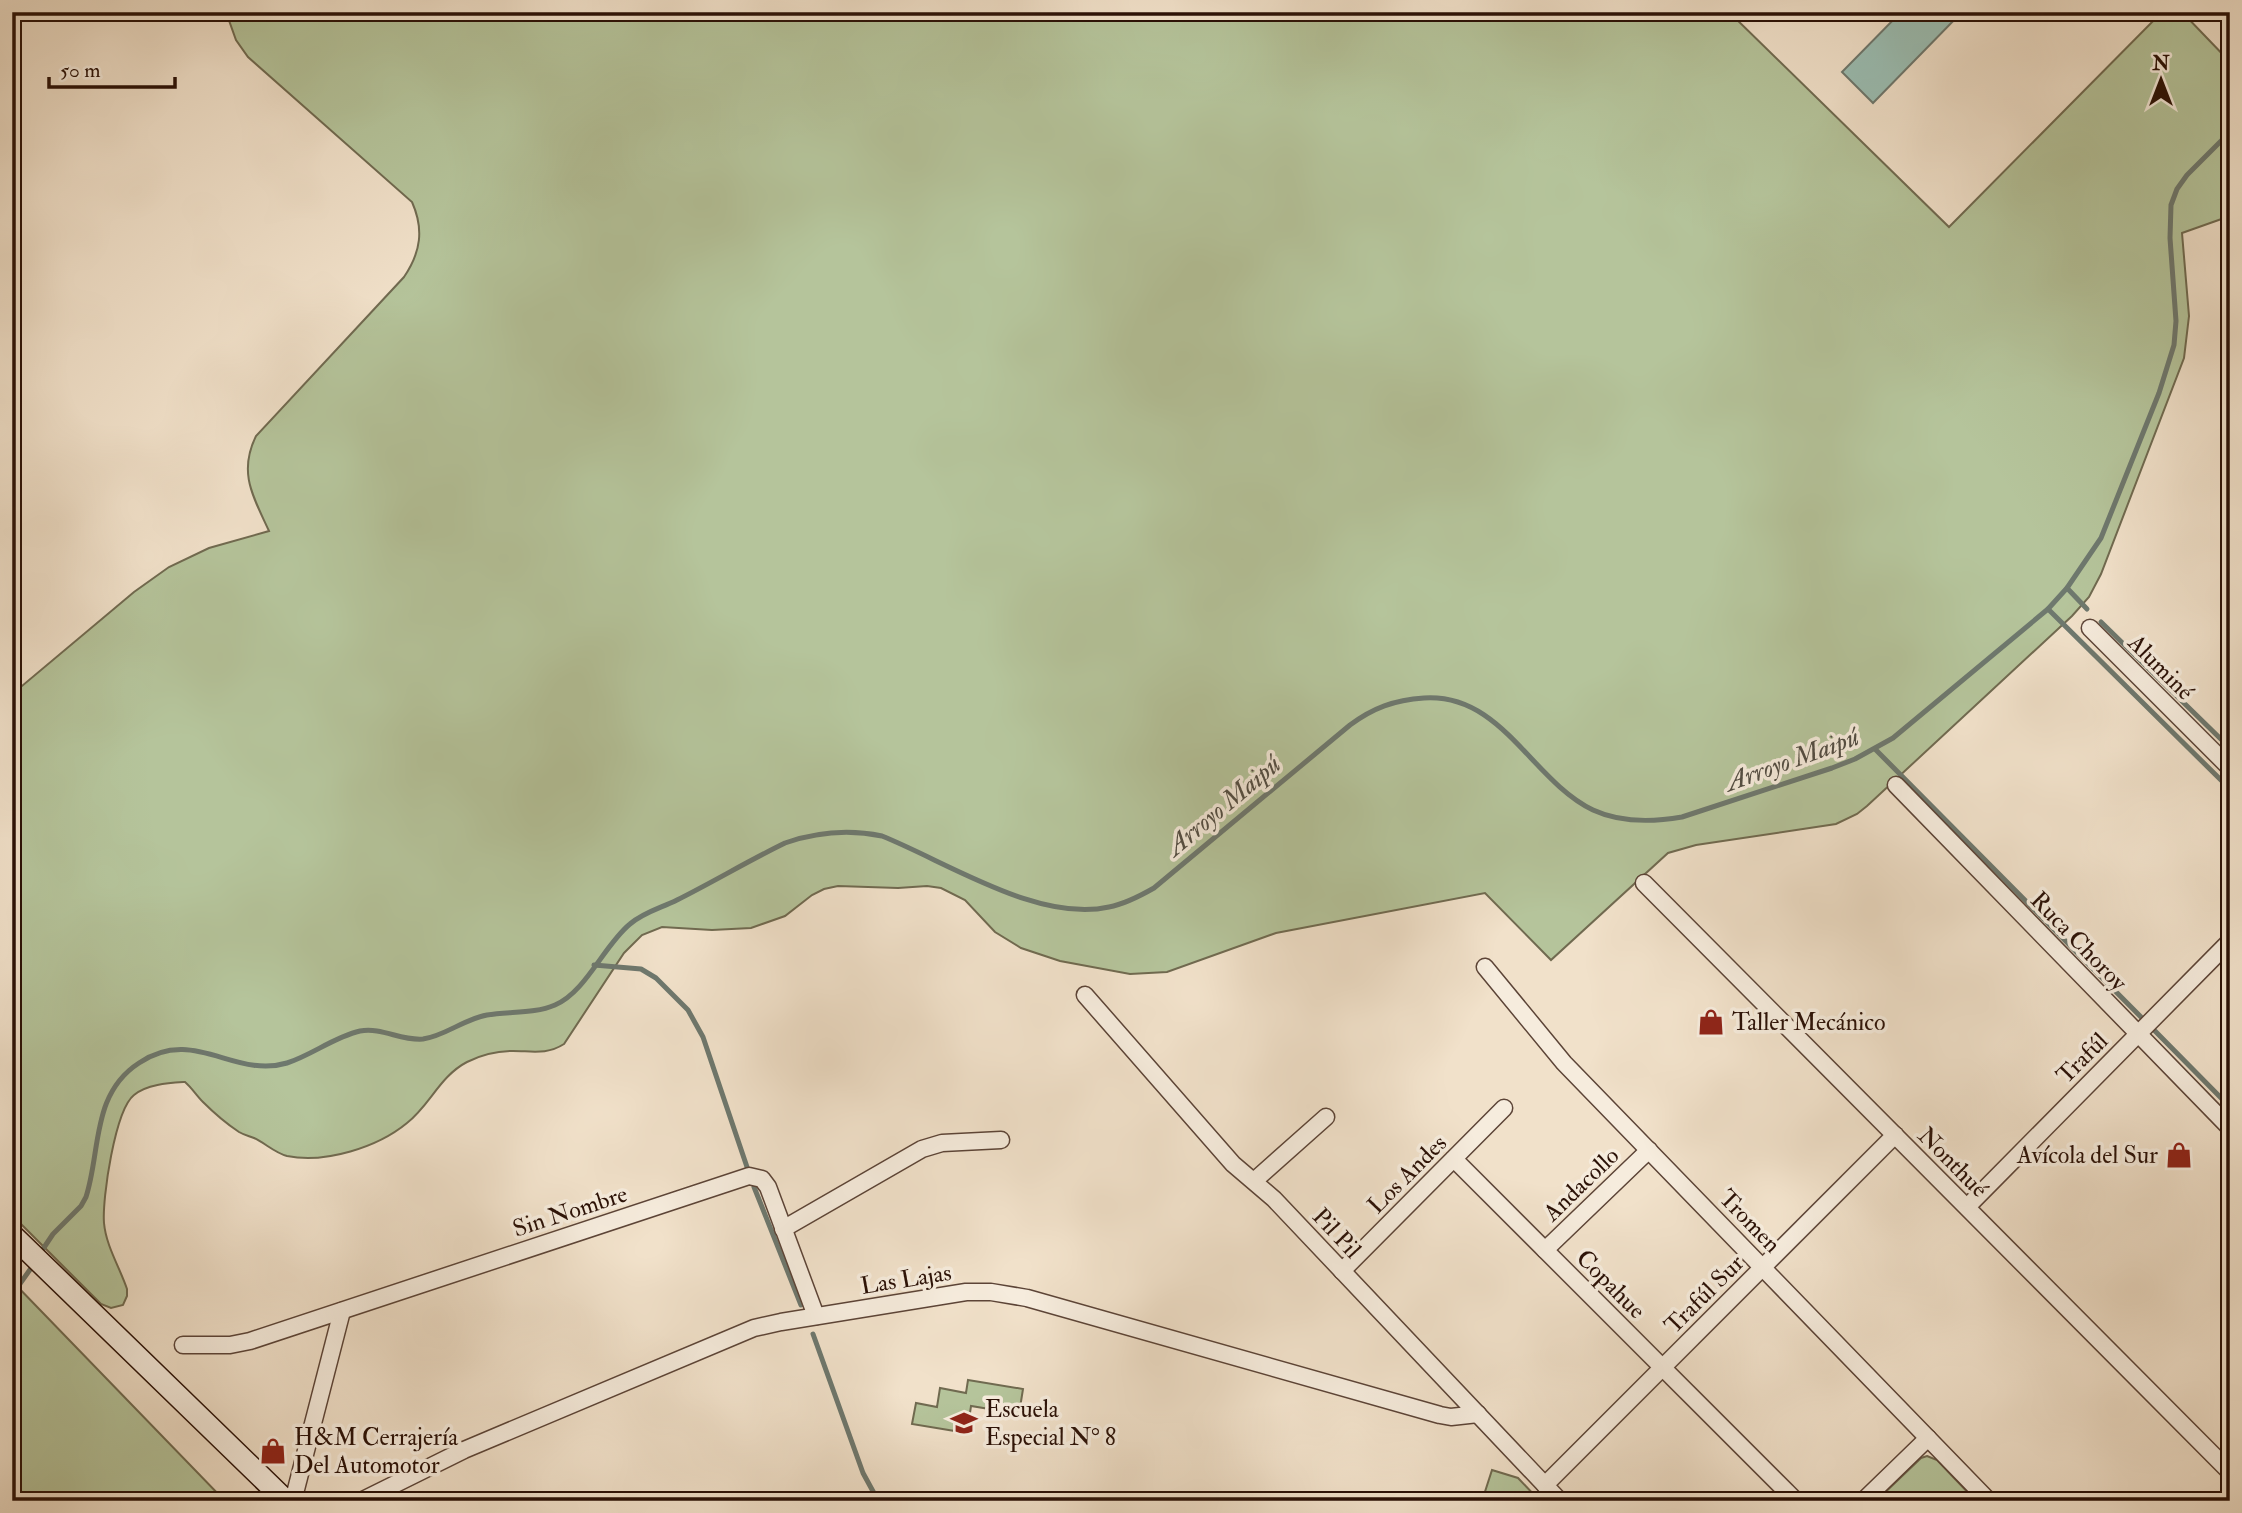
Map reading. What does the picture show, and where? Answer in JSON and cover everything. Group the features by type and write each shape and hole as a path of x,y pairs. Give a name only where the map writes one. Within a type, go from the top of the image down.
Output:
{"main road":[{"path":"18,1241 286,1501"}],"street":[{"name":"Aluminé","path":"2090,628 2230,768"},
{"name":"Ruca Choroy","path":"1896,785 2230,1128"},
{"name":"Nonthué","path":"1644,883 2230,1472"},
{"name":"Trafúl","path":"1966,1207 2230,941"},
{"name":"Tromen","path":"1485,967 1553,1051 1989,1501"},
{"name":"Pil Pil","path":"1085,995 1233,1164 1269,1194 1560,1501"},
{"name":"Los Andes","path":"1342,1271 1504,1108"},
{"path":"1254,1181 1326,1117"},
{"name":"Trafúl Sur","path":"1545,1485 1895,1135"},
{"path":"783,1229 922,1149 942,1143 1001,1140"},
{"name":"Andacollo","path":"1545,1250 1649,1150"},
{"name":"Copahue","path":"1454,1159 1796,1501"},
{"name":"Sin Nombre","path":"183,1345 240,1344 749,1176 758,1177 766,1183 816,1316"},
{"name":"Las Lajas","path":"361,1501 457,1453 742,1332 768,1324 978,1291 1027,1298 1440,1415 1456,1417 1478,1414"},
{"path":"293,1501 342,1311"},
{"path":"1863,1501 1928,1438"}],"green space":[{"path":"226,12 1729,12 1949,227 2162,12 2182,12 2230,62 2230,216 2182,233 2189,316 2184,358 2101,574 2089,597 2072,616 1857,814 1836,824 1696,845 1668,853 1551,960 1485,893 1276,933 1167,972 1130,974 1060,961 1021,948 995,932 965,900 941,888 927,886 838,886 824,889 785,916 751,928 712,930 662,927 642,935 624,953 564,1044 545,1051 507,1051 483,1055 467,1062 449,1075 407,1123 395,1132 350,1152 318,1158 278,1153 234,1129 185,1082 158,1085 139,1091 127,1104 121,1118 108,1176 104,1211 105,1232 127,1289 123,1305 111,1308 101,1304 12,1215 12,690 22,686 134,592 169,567 209,548 269,531 253,495 248,473 248,462 256,436 404,277 414,259 419,240 418,222 412,202 248,57 236,40"},
{"path":"12,1281 225,1501 12,1501"},
{"path":"968,1380 1023,1389 1019,1414 971,1406 967,1433 912,1424 916,1403 937,1407 940,1388 966,1393"},
{"path":"1927,1456 1937,1460 1976,1501 1876,1501 1921,1458"},
{"path":"1492,1470 1518,1478 1540,1501 1482,1501"}],"water":[{"path":"1901,12 1962,12 1873,103 1842,72"}],"waterway":[{"name":"Arroyo Maipú","path":"39,1255 53,1234 81,1206 86,1197 105,1107 124,1076 139,1063 159,1053 178,1050 196,1051 249,1065 268,1066 296,1060 341,1037 360,1031 423,1039 439,1035 479,1017 547,1008 566,999 576,990 621,933 635,920 797,839 845,832 882,836 1024,898 1082,910 1109,907 1127,902 1154,888 1359,719 1393,703 1424,698 1451,700 1475,709 1495,723 1571,796 1593,810 1626,819 1660,820 1682,817 1855,759 1893,738 2048,609 2067,588 2101,538 2159,393 2174,345 2176,321 2170,238 2171,205 2177,189 2187,175 2230,132"},
{"path":"2067,588 2087,609"},
{"path":"2048,609 2230,789"},
{"path":"2101,622 2230,748"},
{"path":"1875,749 2141,1017"},
{"path":"594,965 641,969 656,978 688,1010 703,1037 747,1167"},
{"path":"2155,1031 2230,1107"},
{"path":"754,1187 801,1305"},
{"name":"Arroyo Maipú","path":"12,1295 34,1264"},
{"path":"813,1334 863,1473 875,1495"}],"place":[{"name":"Taller Mecánico","path":"1711,1022"},
{"name":"Avícola del Sur","path":"2179,1155"},
{"name":"Escuela Especial N° 8","path":"964,1423"},
{"name":"H&M Cerrajería Del Automotor","path":"273,1451"}]}
